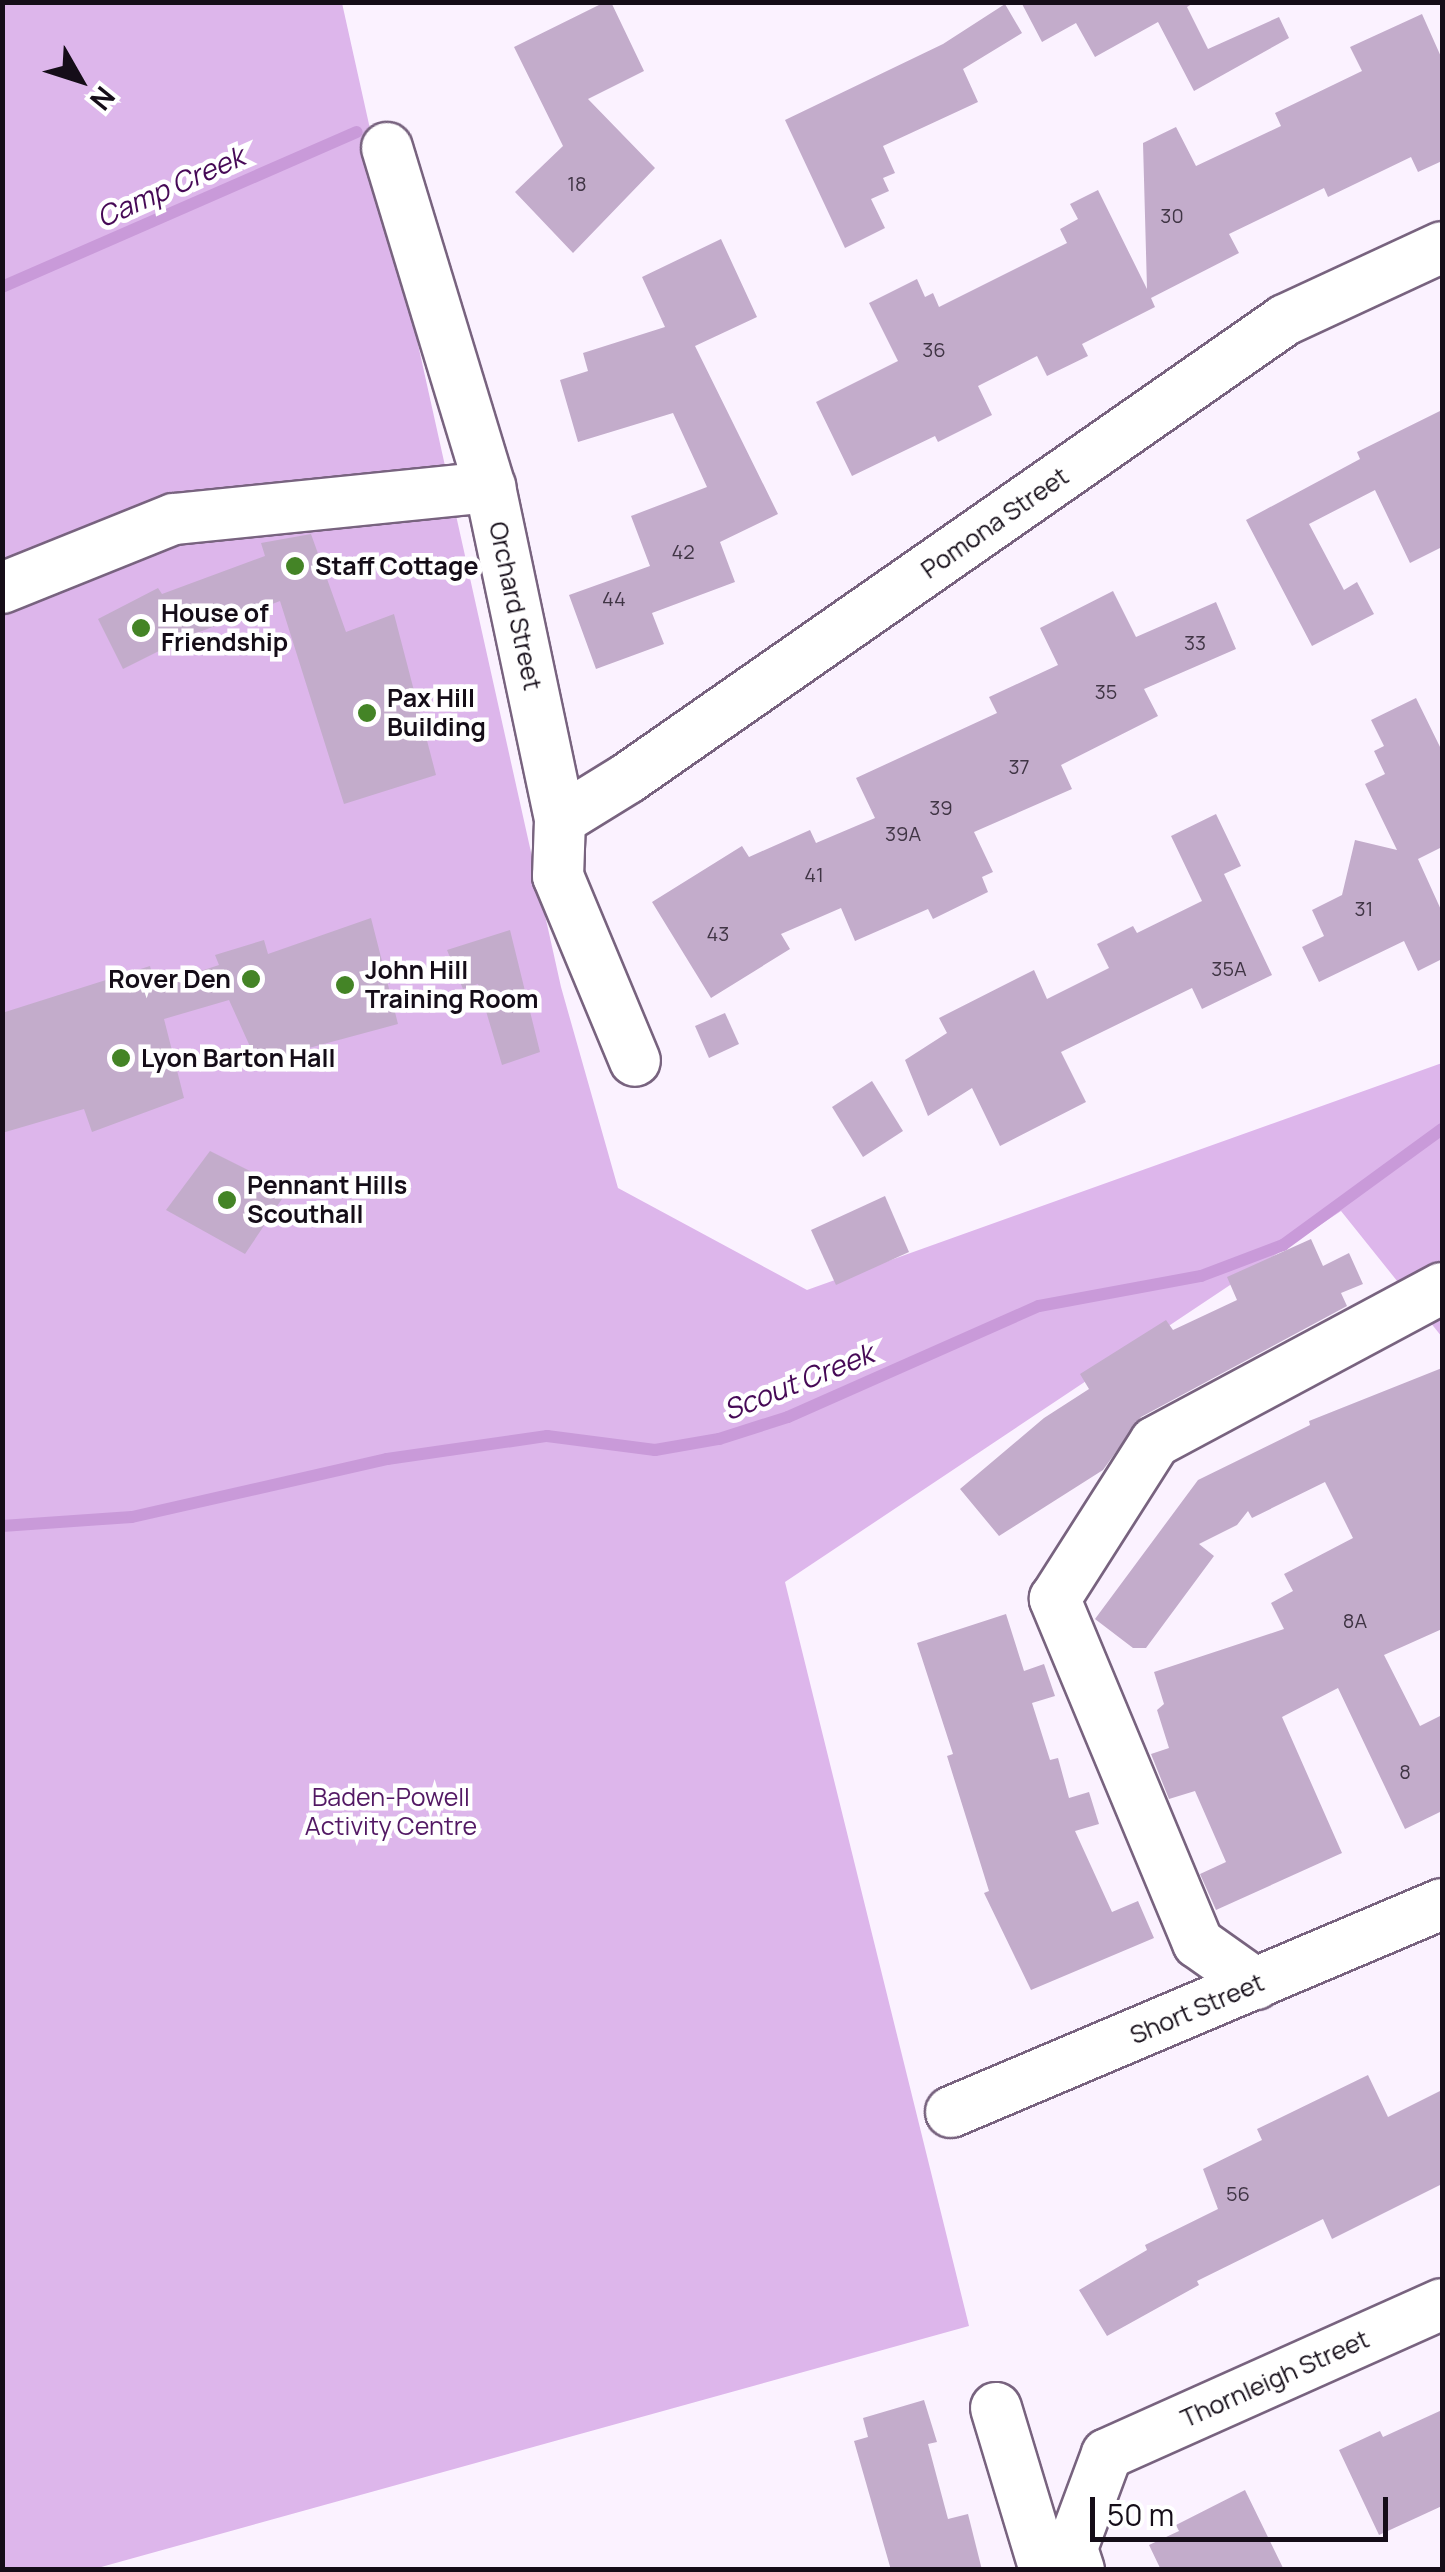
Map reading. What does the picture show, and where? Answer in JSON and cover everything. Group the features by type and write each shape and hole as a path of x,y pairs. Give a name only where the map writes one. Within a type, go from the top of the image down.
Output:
{"street":[{"name":"Orchard Street","path":"387,148 490,487 560,820 558,876 634,1061"},
{"name":"Pomona Street","path":"560,820 628,778 1286,320 1442,247"},
{"path":"2,588 174,519 490,487"},
{"path":"1256,1984 1198,1943 1056,1599 1155,1442 1442,1288"},
{"name":"Short Street","path":"951,2112 1442,1904"},
{"name":"Thornleigh Street","path":"1079,2570 1072,2548 1107,2454 1442,2304"},
{"path":"996,2408 1045,2570"}],"green space":[{"name":"Baden-Powell Activity Centre","path":"3,3 342,3 561,987 618,1188 807,1290 1442,1063 1442,1337 1341,1211 785,1582 969,2326 94,2569 3,2570"}],"building":[{"path":"611,2 644,71 588,99 655,168 573,253 515,192 563,146 514,47"},
{"path":"1021,2 1195,2 1187,7 1208,49 1279,17 1289,38 1194,91 1158,22 1095,57 1076,23 1042,42"},
{"path":"1005,4 1022,33 963,69 978,102 883,146 895,173 883,178 889,191 871,199 885,228 845,248 785,120 943,44"},
{"path":"1422,14 1442,59 1442,161 1418,172 1411,157 1328,197 1324,188 1229,234 1239,253 1151,298 1155,307 1082,344 1088,356 1047,376 1037,356 978,386 992,415 938,442 935,436 852,476 816,402 898,361 869,303 917,279 925,297 933,293 939,307 1067,243 1060,229 1078,219 1070,204 1098,190 1147,289 1143,143 1176,127 1196,166 1281,126 1275,113 1362,71 1350,47"},
{"path":"721,239 757,317 695,346 778,514 720,542 735,582 652,613 664,644 596,669 569,595 650,566 631,516 707,487 673,413 578,442 560,380 588,371 583,353 665,327 642,277"},
{"path":"1442,410 1442,547 1410,563 1375,490 1309,524 1344,590 1357,582 1374,614 1312,646 1246,520 1360,459 1357,452"},
{"path":"311,534 346,632 394,614 436,775 344,804 280,601 189,636 123,669 98,619 158,588 162,594 265,556 261,543"},
{"path":"1113,591 1136,637 1216,602 1236,649 1144,689 1158,716 1061,765 1072,789 974,832 993,872 982,877 988,892 933,919 928,909 855,941 841,908 781,934 790,949 711,998 652,902 742,846 749,857 810,830 816,843 875,818 856,778 997,713 989,697 1058,665 1040,628"},
{"path":"1416,698 1442,751 1442,847 1418,859 1442,912 1442,959 1418,971 1404,941 1319,982 1302,947 1324,936 1312,910 1342,895 1355,840 1397,850 1365,784 1385,774 1374,751 1384,746 1371,720"},
{"path":"1216,814 1241,866 1224,874 1272,975 1202,1009 1192,988 1061,1052 1086,1102 1000,1146 972,1088 928,1116 905,1060 947,1033 939,1018 1034,970 1047,999 1109,968 1097,944 1133,926 1137,933 1202,901 1171,836"},
{"path":"371,918 398,1024 257,1062 229,1000 164,1019 184,1098 92,1132 84,1109 2,1133 2,1013 150,966 155,986 219,965 215,955 264,940 268,954"},
{"path":"510,930 540,1052 502,1065 478,984 463,989 447,950"},
{"path":"725,1013 739,1044 709,1058 695,1026"},
{"path":"872,1081 903,1131 863,1157 832,1107"},
{"name":"Pennant Hills Scouthall","path":"210,1151 288,1190 245,1254 166,1210"},
{"path":"885,1196 909,1252 836,1285 811,1230"},
{"path":"1311,1239 1323,1266 1349,1253 1363,1284 1341,1293 1347,1306 1141,1417 1103,1470 999,1536 960,1489 1044,1418 1089,1389 1080,1374 1166,1320 1173,1330 1237,1300 1227,1277"},
{"path":"1442,1368 1442,1629 1384,1655 1420,1726 1442,1715 1442,1811 1405,1829 1338,1688 1282,1717 1342,1853 1216,1910 1200,1874 1226,1862 1195,1791 1169,1799 1151,1754 1169,1748 1157,1710 1164,1704 1154,1672 1284,1629 1271,1603 1293,1591 1284,1574 1353,1538 1325,1482 1252,1518 1248,1511 1237,1525 1199,1544 1214,1556 1146,1648 1133,1648 1095,1619 1198,1480 1310,1425 1309,1421"},
{"path":"1006,1614 1024,1671 1044,1664 1055,1696 1032,1703 1050,1760 1058,1758 1069,1798 1089,1792 1099,1824 1075,1831 1112,1912 1138,1901 1154,1938 1031,1990 984,1893 989,1891 947,1756 953,1754 917,1643"},
{"path":"1368,2075 1388,2117 1442,2090 1442,2184 1332,2239 1323,2219 1197,2281 1199,2285 1107,2336 1079,2290 1147,2250 1145,2245 1218,2209 1203,2169 1262,2140 1257,2129"},
{"path":"924,2400 937,2442 928,2444 948,2519 968,2514 982,2570 891,2570 854,2441 868,2437 863,2418"},
{"path":"1442,2410 1442,2506 1379,2535 1339,2450 1380,2431 1383,2437"},
{"path":"1245,2490 1284,2570 1161,2570 1149,2545 1179,2531 1176,2525"}],"waterway":[{"name":"Camp Creek","path":"2,287 357,132"},
{"name":"Scout Creek","path":"2,1526 132,1517 387,1459 547,1436 655,1450 719,1439 788,1417 1039,1306 1201,1276 1283,1245 1442,1129"}],"place":[{"name":"Staff Cottage","path":"295,566"},
{"name":"House of Friendship","path":"141,628"},
{"name":"Pax Hill Building","path":"367,713"},
{"name":"Rover Den","path":"251,979"},
{"name":"John Hill Training Room","path":"345,985"},
{"name":"Lyon Barton Hall","path":"121,1058"},
{"name":"Pennant Hills Scouthall","path":"227,1200"}]}
